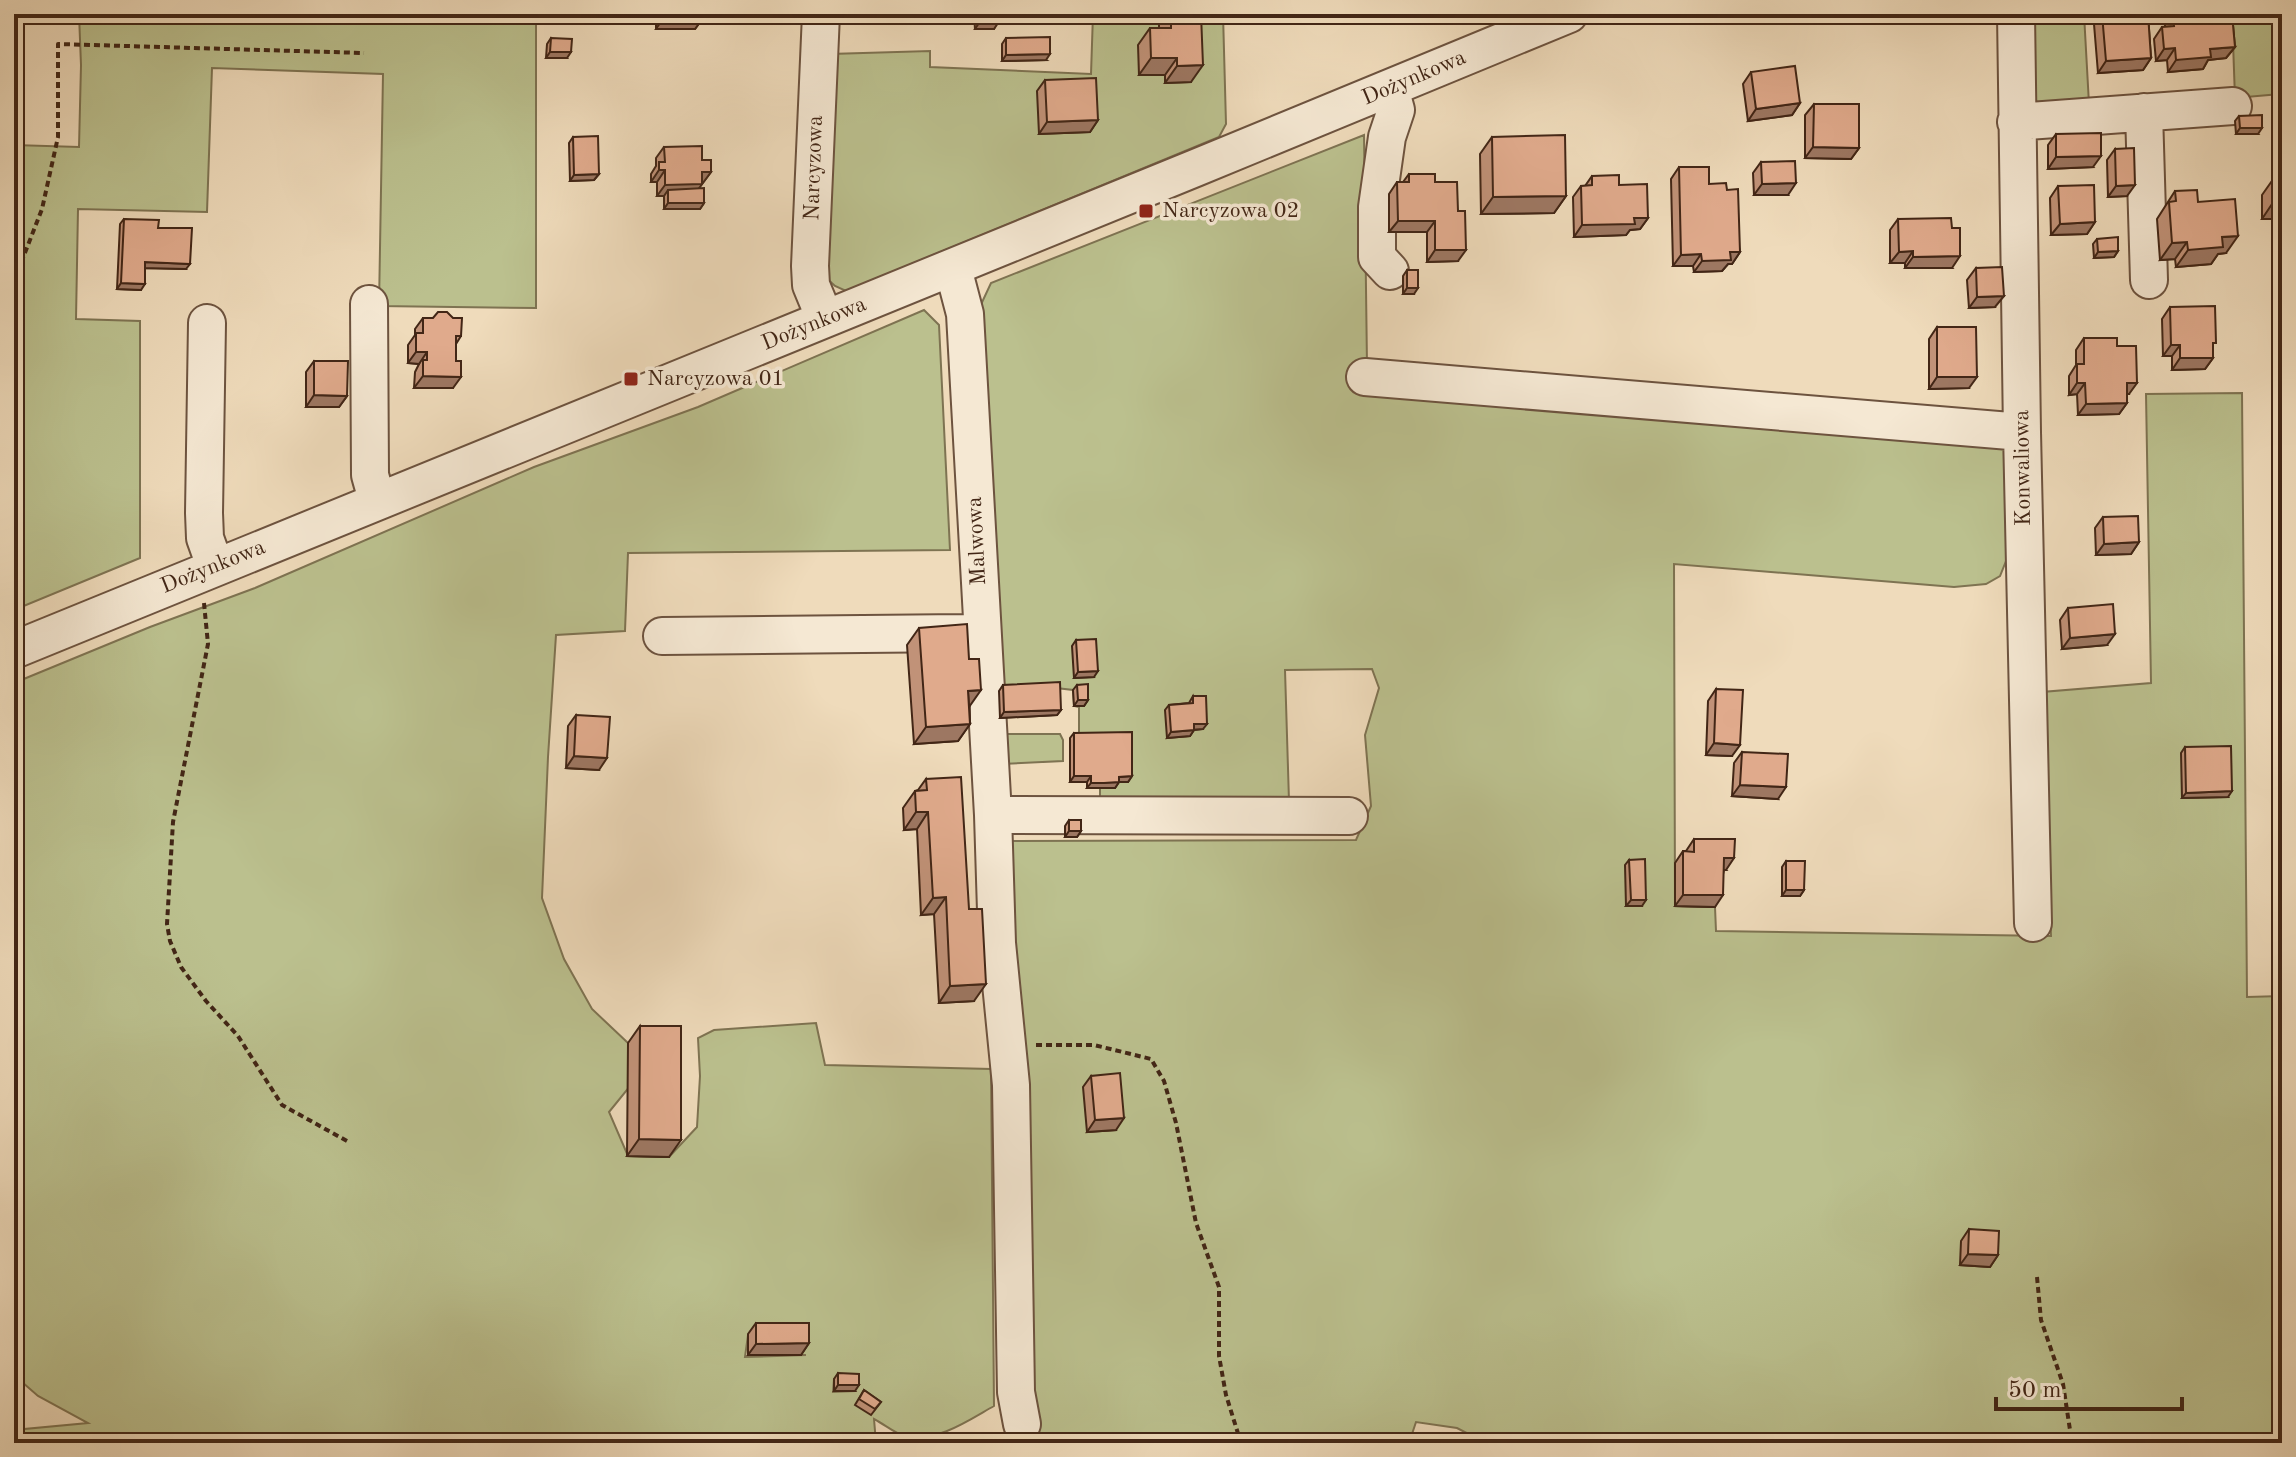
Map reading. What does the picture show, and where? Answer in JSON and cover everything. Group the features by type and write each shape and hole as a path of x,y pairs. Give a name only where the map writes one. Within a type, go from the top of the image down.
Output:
{"street":[{"name":"Narcyzowa","path":"821,14 810,266 811,285 825,319"},
{"name":"Dożynkowa","path":"14,650 1569,14"},
{"name":"Konwaliowa","path":"2016,14 2033,923"},
{"path":"1390,88 1396,110 1387,137 1376,235 1377,257 1390,271"},
{"path":"2016,122 2233,106"},
{"path":"2144,112 2149,280"},
{"name":"Malwowa","path":"953,268 965,314 993,815 997,943 1011,1085 1016,1392 1022,1424"},
{"path":"369,304 370,475 377,500"},
{"path":"207,323 204,513 207,570"},
{"path":"1365,377 2022,432"},
{"path":"662,636 957,634 982,630"},
{"path":"993,815 1349,816"}],"path":[{"path":"14,281 42,209 58,137 58,44 364,53"},
{"path":"207,570 205,606 208,644 173,822 167,924 170,941 181,967 238,1036 282,1105 347,1141"},
{"path":"1006,1045 1094,1045 1151,1059 1164,1081 1176,1123 1196,1223 1219,1287 1219,1356 1226,1395 1241,1443"},
{"path":"2037,1277 2041,1320 2063,1384 2072,1443"}],"green space":[{"path":"79,14 536,14 536,308 379,306 383,74 212,68 207,212 78,209 76,319 140,321 140,558 14,610 14,145 79,147"},
{"path":"1093,14 1223,14 1226,124 1219,137 846,291 822,274 830,54 930,51 930,67 1091,74"},
{"path":"2027,14 2084,14 2089,104 2027,108"},
{"path":"2232,14 2279,14 2280,94 2235,98"},
{"path":"1364,135 1367,365 2010,416 2010,551 2000,576 1986,584 1954,587 1674,564 1675,906 1715,907 1716,931 2051,936 2042,692 2151,683 2146,394 2242,393 2247,997 2282,996 2282,1443 1486,1443 1457,1428 1416,1422 1409,1443 1036,1443 1032,1425 1005,841 1356,840 1371,806 1365,735 1379,688 1372,669 1285,670 1289,801 1100,805 1100,788 1115,788 1115,782 1079,738 1079,707 1074,706 1073,690 999,691 977,313 991,283"},
{"path":"924,310 939,325 950,550 628,553 625,631 556,635 542,898 564,959 592,1009 628,1043 631,1085 609,1112 628,1156 669,1157 697,1127 700,1076 698,1038 714,1030 816,1023 825,1065 991,1069 994,1406 953,1429 919,1438 903,1436 874,1419 876,1443 14,1443 14,1430 88,1423 38,1396 14,1375 14,683 255,588 534,467 698,407","holes":["748,1335 801,1335 801,1355 806,1355 745,1357","834,1379 856,1379 855,1391 833,1392"]},
{"path":"1000,734 1060,734 1063,761 1002,764"}],"building":[{"path":"664,14 703,14 703,18 664,17"},
{"path":"979,14 998,14 998,23 979,23"},
{"path":"1171,14 1201,14 1203,65 1177,66 1177,58 1151,58 1150,28 1171,28"},
{"path":"2102,14 2148,14 2151,58 2106,61"},
{"path":"2173,14 2232,14 2235,47 2210,49 2211,57 2176,60 2175,48 2164,49 2162,27 2174,26"},
{"path":"1050,37 1050,54 1006,55 1006,38"},
{"path":"551,38 572,39 571,52 550,52"},
{"path":"1795,66 1800,103 1756,109 1751,72"},
{"path":"1096,78 1098,120 1047,122 1045,80"},
{"path":"1814,104 1859,104 1859,148 1813,147"},
{"path":"2262,115 2262,128 2240,128 2239,116"},
{"path":"2101,133 2101,156 2056,157 2056,134"},
{"path":"1565,135 1566,196 1493,197 1492,137"},
{"path":"598,136 599,174 574,175 573,137"},
{"path":"702,146 702,160 711,160 711,172 702,172 702,184 665,185 665,170 659,170 659,162 665,162 664,147"},
{"path":"2134,148 2135,185 2116,186 2115,149"},
{"path":"1795,161 1796,183 1762,184 1761,162"},
{"path":"1679,167 1709,167 1709,184 1726,183 1727,190 1738,189 1740,252 1730,252 1731,260 1702,261 1701,254 1681,255"},
{"path":"1409,174 1435,174 1435,182 1457,182 1458,211 1465,211 1466,250 1435,250 1435,221 1398,221 1397,182 1409,182"},
{"path":"1619,175 1619,185 1647,184 1648,218 1634,218 1635,224 1582,225 1581,186 1592,185 1592,176"},
{"path":"2274,178 2282,178 2282,202 2274,201"},
{"path":"2094,185 2095,222 2060,224 2058,186"},
{"path":"704,188 704,203 668,203 668,190"},
{"path":"2197,190 2198,202 2235,199 2238,236 2222,237 2223,247 2188,250 2187,242 2172,243 2169,202 2176,201 2175,191"},
{"path":"1951,218 1952,228 1960,228 1960,256 1913,257 1913,251 1899,252 1898,219"},
{"path":"124,219 159,220 158,228 192,228 190,264 145,262 145,284 121,283"},
{"path":"2118,237 2118,251 2098,252 2097,239"},
{"path":"2002,267 2004,296 1977,297 1976,268"},
{"path":"1407,270 1418,270 1418,288 1407,288"},
{"path":"2215,306 2216,343 2213,343 2213,358 2180,358 2180,345 2171,345 2170,307"},
{"path":"438,312 462,318 461,336 456,336 456,361 461,361 461,377 423,376 423,360 427,360 427,352 416,352 416,333 423,333 423,318 433,318"},
{"path":"1937,327 1976,327 1977,377 1937,377"},
{"path":"2084,338 2117,338 2117,346 2136,346 2137,383 2127,383 2127,403 2086,404 2085,383 2077,383 2077,364 2084,364"},
{"path":"314,361 348,361 347,396 314,395"},
{"path":"2138,516 2139,542 2104,544 2103,517"},
{"path":"2113,604 2115,634 2070,638 2068,608"},
{"path":"967,624 969,659 979,659 981,690 968,691 970,724 926,727 919,628"},
{"path":"1096,639 1098,671 1078,672 1076,640"},
{"path":"1060,682 1061,710 1004,712 1003,685"},
{"path":"1088,684 1088,700 1078,700 1077,685"},
{"path":"1716,689 1743,690 1740,745 1714,743"},
{"path":"1193,696 1206,696 1207,724 1194,724 1194,730 1171,732 1169,705 1193,703"},
{"path":"576,715 610,717 607,758 574,756"},
{"path":"1132,732 1132,776 1119,777 1119,782 1091,783 1091,776 1074,776 1074,733"},
{"path":"2231,746 2232,791 2186,793 2185,747"},
{"path":"1742,752 1788,754 1786,787 1740,785"},
{"path":"961,777 969,909 982,909 986,984 950,986 946,897 933,898 928,812 916,812 915,791 927,790 926,779"},
{"path":"1069,820 1081,820 1081,831 1069,831"},
{"path":"1694,839 1735,839 1734,858 1724,858 1723,895 1683,895 1683,851 1694,852"},
{"path":"1645,859 1646,900 1631,900 1629,860"},
{"path":"1786,861 1805,861 1804,890 1786,890"},
{"path":"640,1026 681,1026 681,1140 639,1139"},
{"path":"1120,1073 1124,1118 1095,1120 1091,1076"},
{"path":"1969,1229 1999,1231 1998,1255 1968,1254"},
{"path":"756,1323 809,1323 809,1343 756,1344"},
{"path":"838,1373 859,1374 859,1385 838,1385"},
{"path":"864,1390 881,1402 875,1409 859,1399"}],"place":[{"name":"Narcyzowa 02","path":"1146,211"},
{"name":"Narcyzowa 01","path":"631,379"}]}
